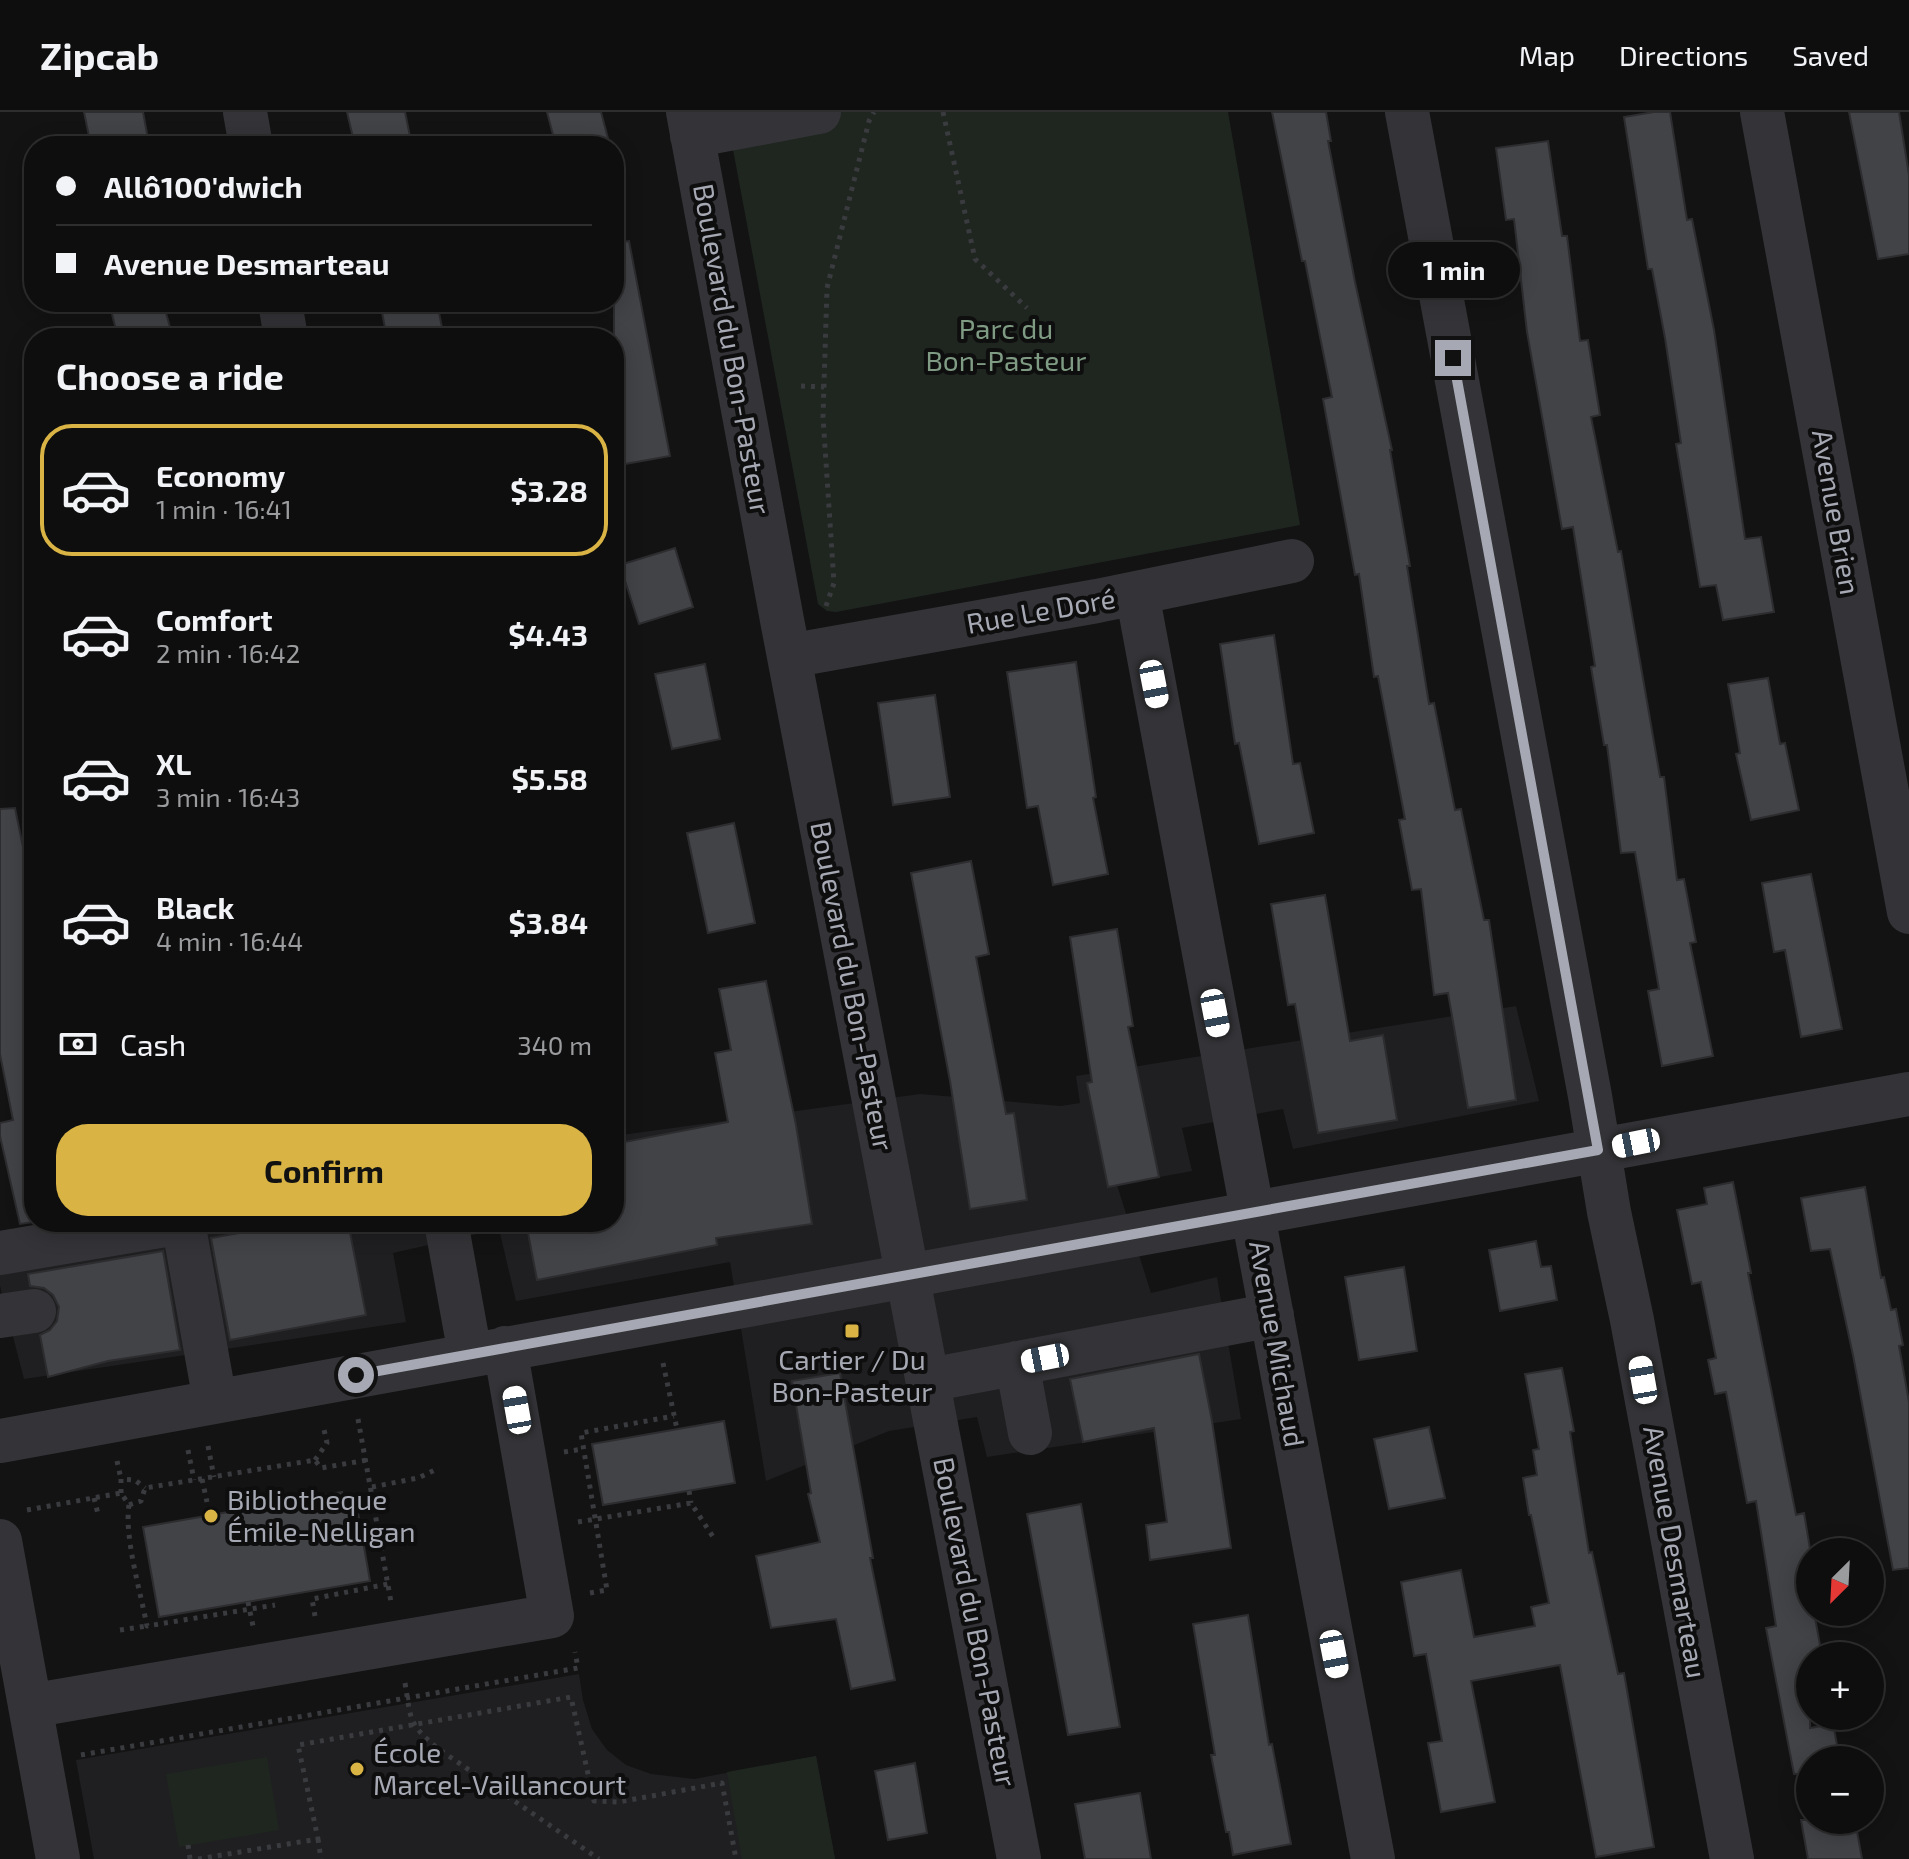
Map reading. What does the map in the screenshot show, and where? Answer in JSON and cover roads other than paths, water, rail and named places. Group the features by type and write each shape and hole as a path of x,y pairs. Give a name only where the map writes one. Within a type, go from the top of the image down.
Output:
{"street":[{"path":"245,112 249,136"},
{"path":"690,124 819,112"},
{"name":"Avenue Desmarteau","path":"1407,112 1732,1859"},
{"name":"Avenue Brien","path":"1762,112 1909,912"},
{"name":"Boulevard du Bon-Pasteur","path":"690,124 1019,1859"},
{"name":"Rue Le Doré","path":"789,656 1137,593 1292,561"},
{"name":"Avenue Michaud","path":"1137,593 1373,1859"},
{"path":"0,1441 1909,1094"},
{"path":"0,1253 124,1232"},
{"path":"185,1232 215,1401"},
{"path":"30,1706 552,1616 488,1351 449,1232"},
{"path":"929,1380 1272,1315"},
{"path":"1017,1363 1030,1433"},
{"path":"13,1525 30,1706 58,1859"}],"place":[{"name":"Cartier / Du Bon-Pasteur","path":"852,1331"},
{"name":"Bibliotheque Émile-Nelligan","path":"211,1516"},
{"name":"École Marcel-Vaillancourt","path":"357,1769"}],"park label":[{"name":"Parc du Bon-Pasteur","path":"1006,345"}]}
